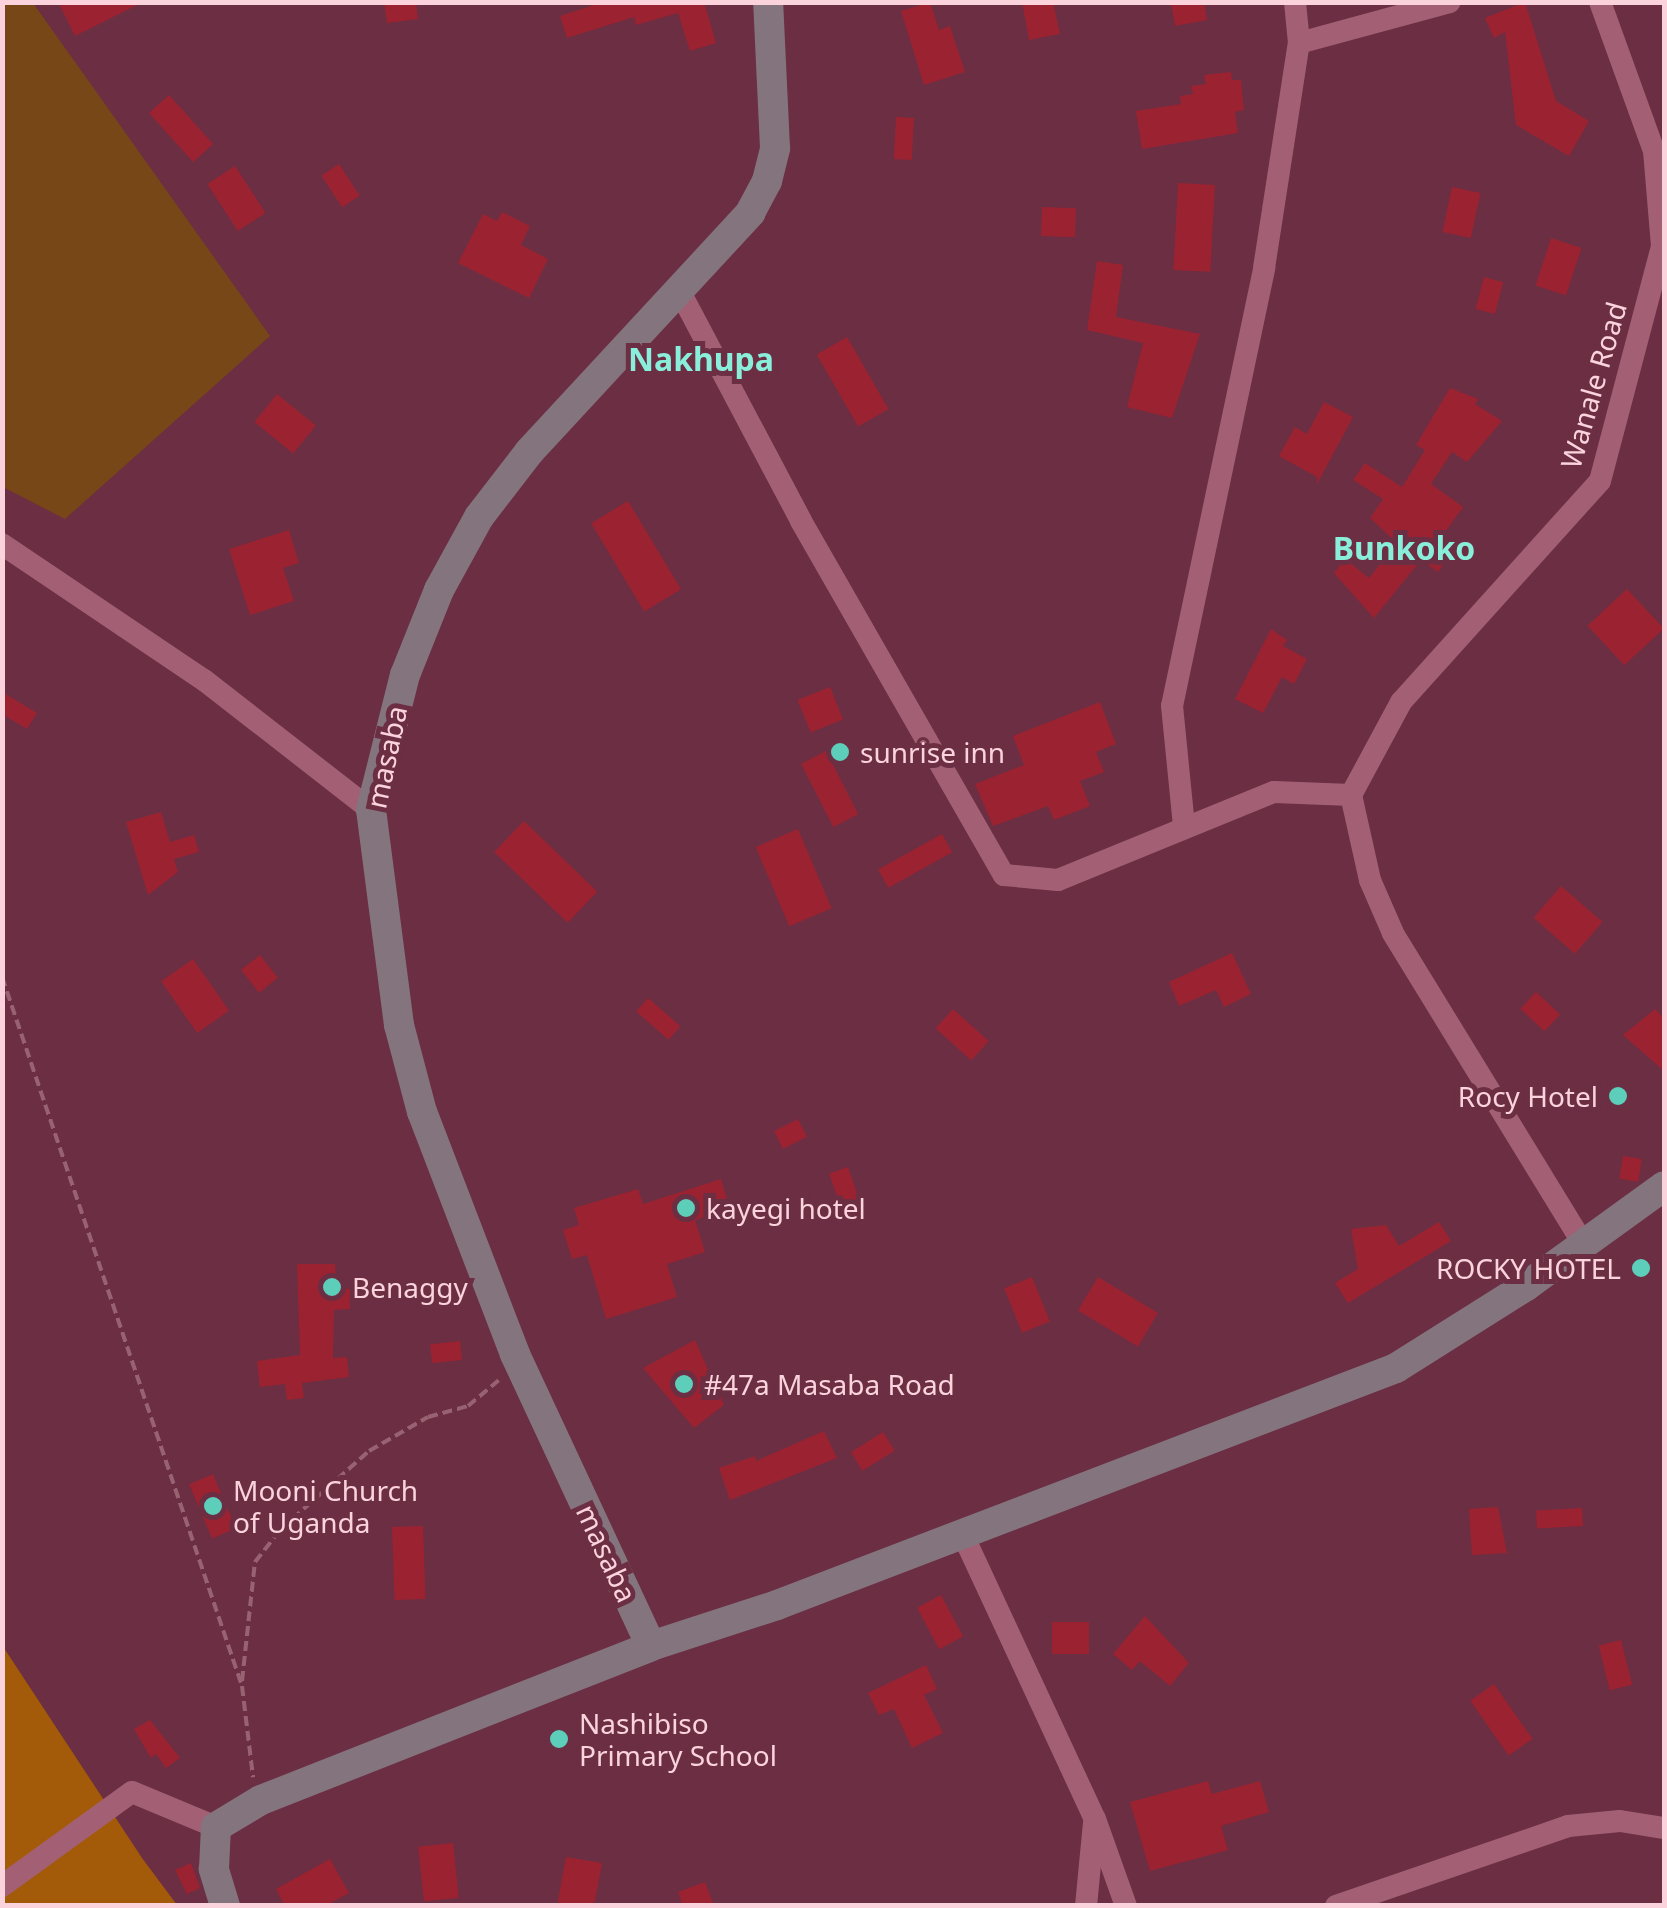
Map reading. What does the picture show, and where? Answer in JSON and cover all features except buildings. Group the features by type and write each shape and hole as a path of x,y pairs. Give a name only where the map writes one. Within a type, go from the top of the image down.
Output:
{"street":[{"name":"masaba","path":"652,1646 515,1354 453,1202 398,1025 371,810 405,675 439,590 479,517 528,452 750,213 768,182 775,148 768,2"},
{"path":"1184,826 1172,706 1264,268 1299,43 1294,2"},
{"path":"1299,43 1450,2"},
{"name":"Wanale Road","path":"1350,795 1400,702 1600,481 1662,246 1654,152 1600,2"},
{"path":"680,292 801,521 1004,875 1058,880 1274,792 1350,795 1370,880 1392,933 1584,1245"},
{"path":"2,544 204,680 371,810"},
{"path":"216,1828 261,1800 330,1778 652,1646 962,1535 1396,1368 1584,1245 1664,1186"},
{"path":"962,1535 1095,1820 1126,1906"},
{"path":"2,1886 132,1792 216,1828"},
{"path":"1086,1906 1095,1820"},
{"path":"1336,1906 1568,1826 1620,1822 1664,1828"},
{"path":"216,1828 214,1868 225,1906"}],"path":[{"path":"2,977 242,1686 249,1718 246,1757 261,1800"},
{"path":"242,1686 255,1562 281,1530 368,1451 491,1392 515,1354"}],"shaded area":[{"path":"2,3 33,3 270,336 65,519 3,487"},
{"path":"2,1645 142,1858 177,1905 3,1905"}],"place":[{"name":"sunrise inn","path":"840,752"},
{"name":"Rocy Hotel","path":"1618,1096"},
{"name":"kayegi hotel","path":"686,1208"},
{"name":"ROCKY HOTEL","path":"1641,1268"},
{"name":"Benaggy","path":"332,1287"},
{"name":"#47a Masaba Road","path":"684,1384"},
{"name":"Mooni Church of Uganda","path":"213,1506"},
{"name":"Nashibiso Primary School","path":"559,1739"}],"district":[{"name":"Nakhupa","path":"701,359"},
{"name":"Bunkoko","path":"1404,548"}]}
